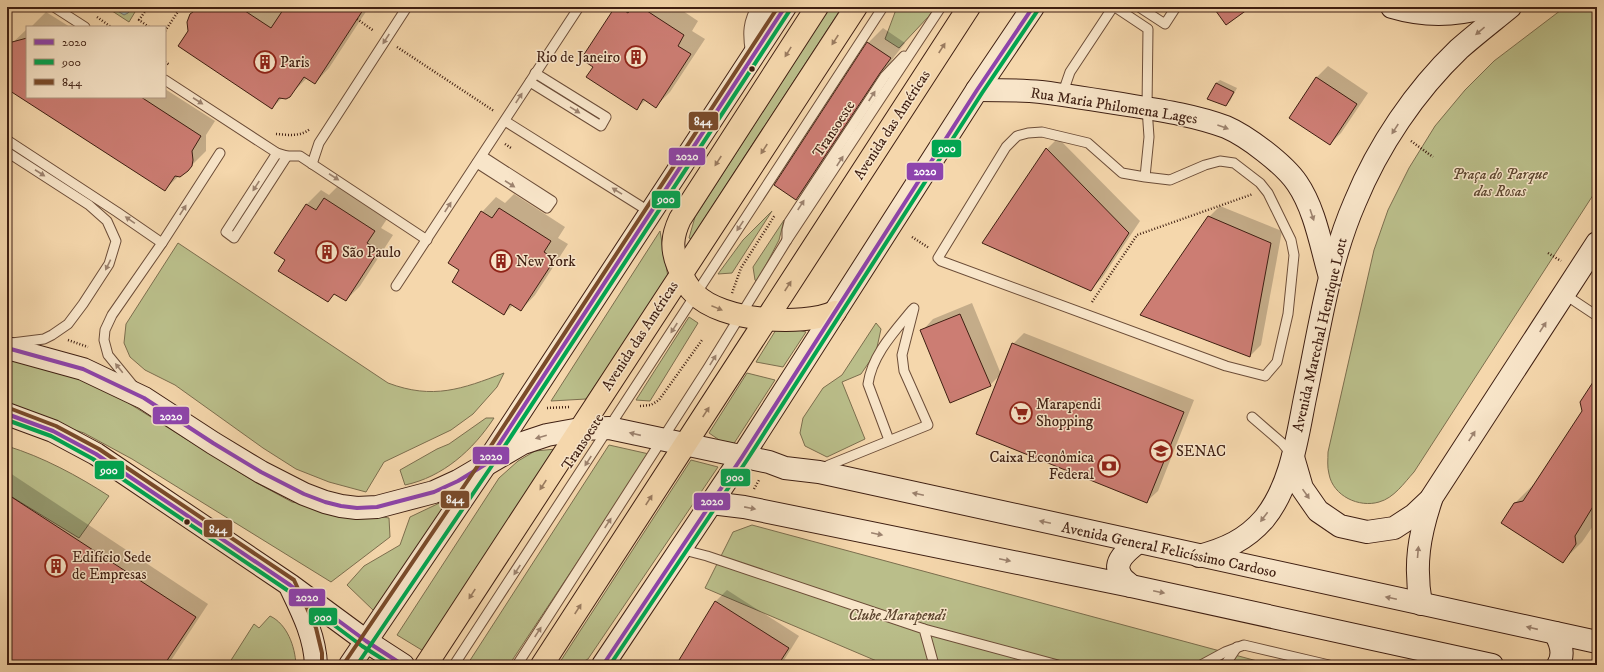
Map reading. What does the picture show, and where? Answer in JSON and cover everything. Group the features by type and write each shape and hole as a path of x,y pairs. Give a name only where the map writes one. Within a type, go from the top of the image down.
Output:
{"highway":[{"path":"816,7 675,230 673,250 681,274 688,287 695,295 709,304 741,316 767,319 791,320 811,318 835,312"},
{"name":"Avenida das Américas","path":"426,665 856,7"},
{"name":"Avenida das Américas","path":"542,665 969,7"}],"street":[{"path":"755,52 752,34 753,24 762,7"},
{"path":"350,665 486,464 785,7"},
{"path":"603,665 742,457 1033,7"},
{"path":"1392,7 1424,14 1445,14 1486,7"},
{"name":"Avenida Marechal Henrique Lott","path":"1199,556 1221,550 1248,536 1264,518 1279,495 1293,457 1330,278 1344,231 1366,177 1395,128 1422,90 1439,70 1479,31 1510,7"},
{"name":"Rua Maria Philomena Lages","path":"978,90 1040,92 1062,95 1147,108 1201,119 1226,127 1255,144 1287,171 1297,183 1311,211 1330,278"},
{"path":"1293,457 1302,488 1318,511 1340,526 1367,532 1394,528 1414,515 1432,497 1597,243"},
{"name":"Avenida General Felicíssimo Cardoso","path":"7,348 83,369 144,398 261,472 304,494 325,502 342,506 357,508 377,506 434,492 458,481 528,441 547,435 580,429 609,428 769,462 785,468 819,472 1137,543 1597,642"},
{"path":"7,414 53,431 96,454 290,585 366,641 403,665"},
{"path":"1421,604 1418,589 1419,538 1432,497"},
{"path":"711,503 744,507 1131,586 1492,665"},
{"path":"1131,586 1120,574 1119,563 1125,552 1137,543"},
{"path":"290,585 310,630 316,654 316,665"},
{"path":"1555,633 1561,642 1562,653 1558,665"}],"lane":[{"path":"54,7 82,26"},
{"path":"312,164 319,143 407,7"},
{"path":"396,286 579,7"},
{"name":"Transoeste","path":"454,665 761,194 777,176 860,52 877,15 883,7"},
{"name":"Transoeste","path":"516,665 662,440 788,240 787,230 789,222 885,76 919,41 941,7"},
{"path":"1062,95 1070,72 1114,7 1148,29 1148,137 1145,177"},
{"path":"1139,7 1165,24 1176,7"},
{"path":"530,82 601,126 604,122 606,117 535,73"},
{"path":"166,81 277,153 287,156 300,156 427,240"},
{"path":"505,121 650,212"},
{"path":"1042,132 1088,143 1122,173 1145,177 1170,180 1205,165 1220,161 1234,163 1265,190 1277,208 1291,240 1294,255 1288,314 1277,362 1265,376 1226,366 941,261 938,258 939,254 1006,148 1017,136 1028,133 1042,132"},
{"path":"7,140 162,243"},
{"path":"7,152 89,205 107,221 116,241 109,264 84,304 68,324 44,339 7,343"},
{"path":"144,398 108,354 104,340 106,330 112,315 162,243 220,153"},
{"path":"277,153 226,232 234,238 287,156"},
{"path":"479,160 552,201 547,208 479,160"},
{"path":"1564,294 1597,316"},
{"path":"819,472 829,465 928,425 904,371 902,355 914,308 883,345 869,378 868,384 889,440"},
{"path":"1252,417 1282,443 1293,457"},
{"path":"680,549 707,556 924,629 1058,665"},
{"path":"924,629 934,665"},
{"path":"1202,665 1237,647 1249,646 1329,665"},
{"path":"1225,665 1237,647"}],"path":[{"path":"148,7 139,20 148,26"},
{"path":"166,30 181,7"},
{"path":"357,19 386,40 496,112"},
{"path":"370,38 378,25"},
{"path":"166,63 171,66"},
{"path":"274,134 288,136 304,133 314,125"},
{"path":"1395,128 1433,158"},
{"path":"1083,314 1137,235 1265,190"},
{"path":"732,293 741,268 775,215"},
{"path":"912,237 939,254"},
{"path":"636,406 651,405 659,400 702,340"},
{"path":"544,408 572,407"}],"green space":[{"path":"106,7 115,7 116,10 128,13 133,7 138,7 129,22"},
{"path":"830,7 842,7 691,239 689,238 695,217"},
{"path":"897,7 935,7 929,16 899,48 885,39"},
{"name":"Praça do Parque das Rosas","path":"1565,7 1597,7 1597,189 1414,472 1398,490 1384,500 1371,503 1355,502 1341,494 1331,482 1328,469 1328,452 1374,250 1388,210 1409,168 1435,126 1465,90 1494,61"},
{"path":"772,211 732,273 718,274 743,240"},
{"path":"784,220 779,240 757,282 755,280 753,267"},
{"path":"660,231 668,277 586,399 551,401"},
{"path":"178,243 388,383 419,391 433,392 461,388 504,373 497,387 473,414 451,430 384,462 366,492 329,482 296,469 263,448 175,385 145,370 130,357 124,343 126,324"},
{"path":"689,317 698,323 650,401 636,400"},
{"path":"876,323 881,329 876,352 861,374 842,382 865,439 827,457 805,446 800,433 803,418 823,388 842,375"},
{"path":"779,325 806,332 783,367 756,362"},
{"path":"7,359 68,374 122,399 255,482 292,502 389,518 390,537 331,582 132,459 84,433 7,407"},
{"path":"747,373 775,380 731,448 709,433"},
{"path":"486,418 494,418 477,441 467,451 444,469 432,476 405,485 400,470 437,449 449,444"},
{"path":"609,445 649,454 509,665 467,665"},
{"path":"7,446 20,450 60,468 109,496 79,538 7,494"},
{"path":"556,449 425,652 397,635 499,478 518,461 535,451"},
{"path":"691,460 718,467 588,659 577,665 558,665"},
{"path":"450,498 374,611 347,585 364,566 400,545 410,517"},
{"name":"Clube Marapendi","path":"752,525 1272,665 886,665 705,588 733,532"},
{"path":"270,616 281,624 289,636 294,650 296,665 228,665 254,624 259,628"}],"water":[{"path":"115,7 133,7 124,15 116,10"}],"building":[{"name":"Paris","path":"200,7 239,7 271,28 285,7 365,7 315,84 304,77 290,97 286,99 279,98 272,109 178,46 188,31 187,22 190,14"},
{"name":"Rio de Janeiro","path":"615,7 619,7 628,13 632,7 641,7 684,35 678,46 691,54 656,108 643,99 637,110 586,77 593,67 581,59"},
{"path":"1213,7 1251,7 1226,25"},
{"path":"26,38 26,98 143,98 201,136 192,151 192,166 180,177 175,176 165,191 7,89 7,46 12,42"},
{"path":"867,42 891,58 796,200 774,185"},
{"path":"1316,77 1357,104 1330,145 1289,118"},
{"path":"1216,83 1234,92 1226,106 1207,99"},
{"path":"1046,148 1129,233 1091,291 982,243"},
{"name":"São Paulo","path":"324,198 375,231 367,243 379,250 346,301 334,294 328,302 278,271 285,260 274,253 306,204 316,210"},
{"name":"New York","path":"499,208 551,241 544,252 555,259 521,311 510,304 504,315 452,282 459,270 448,263 481,211 492,218"},
{"path":"1208,216 1271,243 1250,357 1140,315"},
{"path":"960,314 991,386 950,403 920,330"},
{"path":"1012,343 1184,412 1147,503 976,434"},
{"path":"1597,376 1597,500 1575,536 1576,544 1563,563 1501,523 1514,503 1523,501 1582,411 1580,402"},
{"name":"Edifício Sede de Empresas","path":"7,494 196,617 164,665 7,665"},
{"path":"715,601 789,648 778,665 676,665"}],"transit line":[{"name":"844","path":"345,662 481,461 778,7"},
{"name":"2020","path":"7,348 83,369 144,398 261,472 304,494 325,502 357,508 377,507 434,492 458,481 486,464 785,7"},
{"name":"2020","path":"603,665 742,457 977,90 1033,7"},
{"name":"900","path":"357,665 491,467 790,10"},
{"name":"900","path":"610,665 747,460 982,93 1038,10"},
{"name":"844","path":"9,408 56,426 99,449 294,580 316,628 322,653 322,665"},
{"name":"2020","path":"7,414 53,431 96,454 290,585 366,641 403,665"},
{"name":"900","path":"7,420 51,436 93,459 287,590 362,646 392,665"}],"place":[{"name":"Rio de Janeiro","path":"636,57"},
{"name":"Paris","path":"265,62"},
{"name":"São Paulo","path":"327,252"},
{"name":"New York","path":"501,261"},
{"name":"Marapendi Shopping","path":"1021,413"},
{"name":"SENAC","path":"1161,451"},
{"name":"Caixa Econômica Federal","path":"1109,466"},
{"name":"Edifício Sede de Empresas","path":"56,566"}]}
